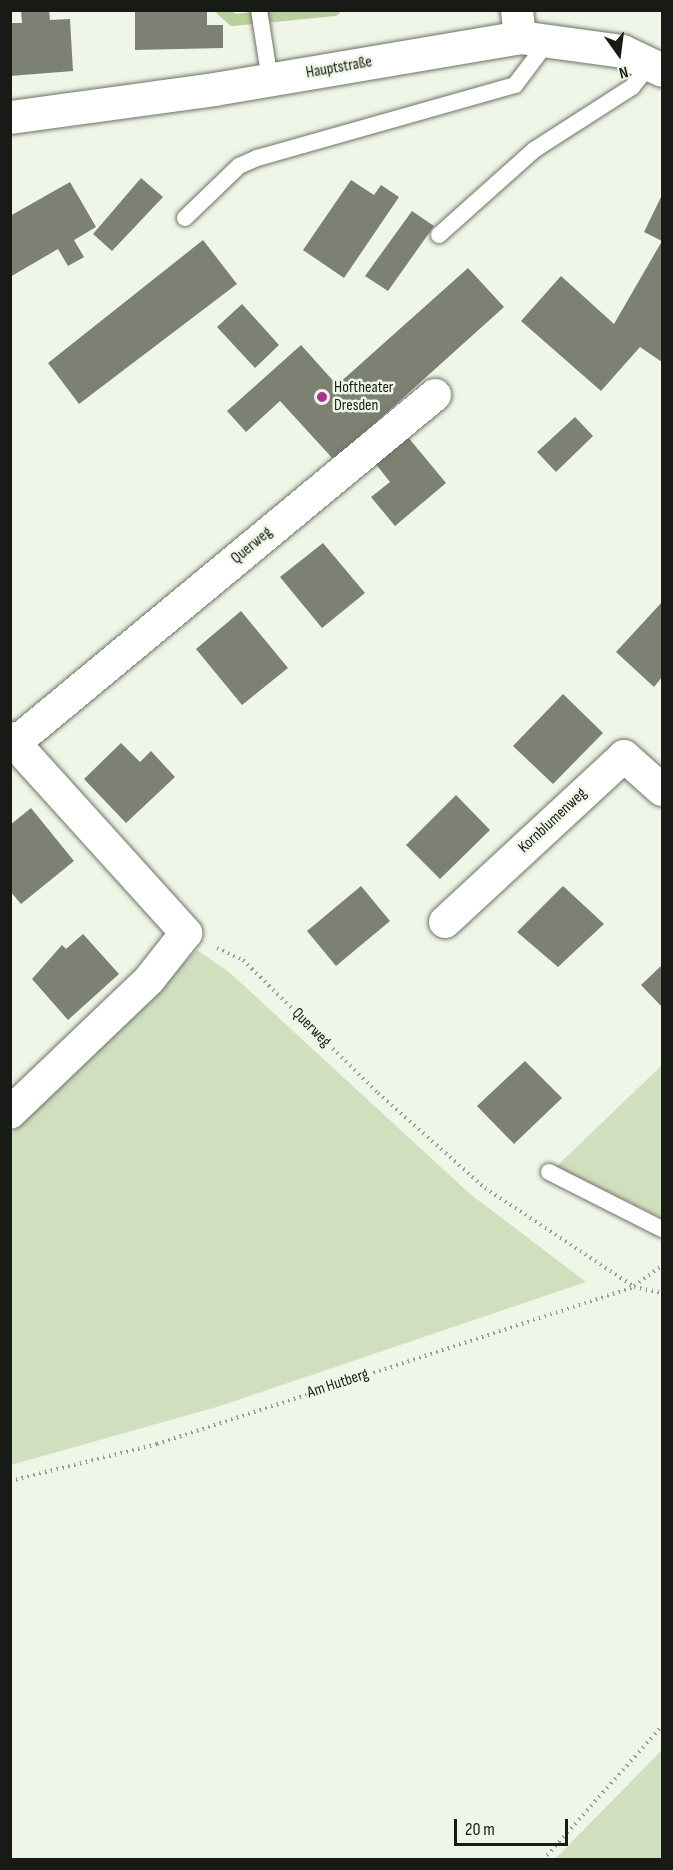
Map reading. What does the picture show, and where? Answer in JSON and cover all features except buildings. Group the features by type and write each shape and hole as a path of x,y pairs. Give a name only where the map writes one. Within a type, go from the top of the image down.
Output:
{"street":[{"name":"Hauptstraße","path":"10,117 270,80 528,29 622,51 656,67"},
{"name":"Querweg","path":"186,933 12,743 435,395"},
{"name":"Kornblumenweg","path":"445,922 624,756 663,790"},
{"path":"10,1113 149,980 186,933"}],"lane":[{"path":"260,19 270,80"},
{"path":"185,218 239,166 257,158 515,85 528,29"},
{"path":"439,234 534,150 632,87 656,67"},
{"path":"549,1172 663,1229"}],"path":[{"name":"Querweg","path":"186,933 243,960 378,1093 485,1188 634,1287"},
{"path":"634,1287 663,1266"},
{"name":"Am Hutberg","path":"10,1480 158,1444 634,1287 663,1293"},
{"path":"543,1860 663,1726"}],"green space":[{"path":"197,950 229,972 470,1194 586,1282 220,1406 11,1465 11,1134"},
{"path":"662,1065 662,1218 556,1167"},
{"path":"662,1750 662,1859 555,1859"}],"waterway":[{"path":"222,10 233,20 335,10"}],"place":[{"name":"Hoftheater Dresden","path":"322,397"}]}
